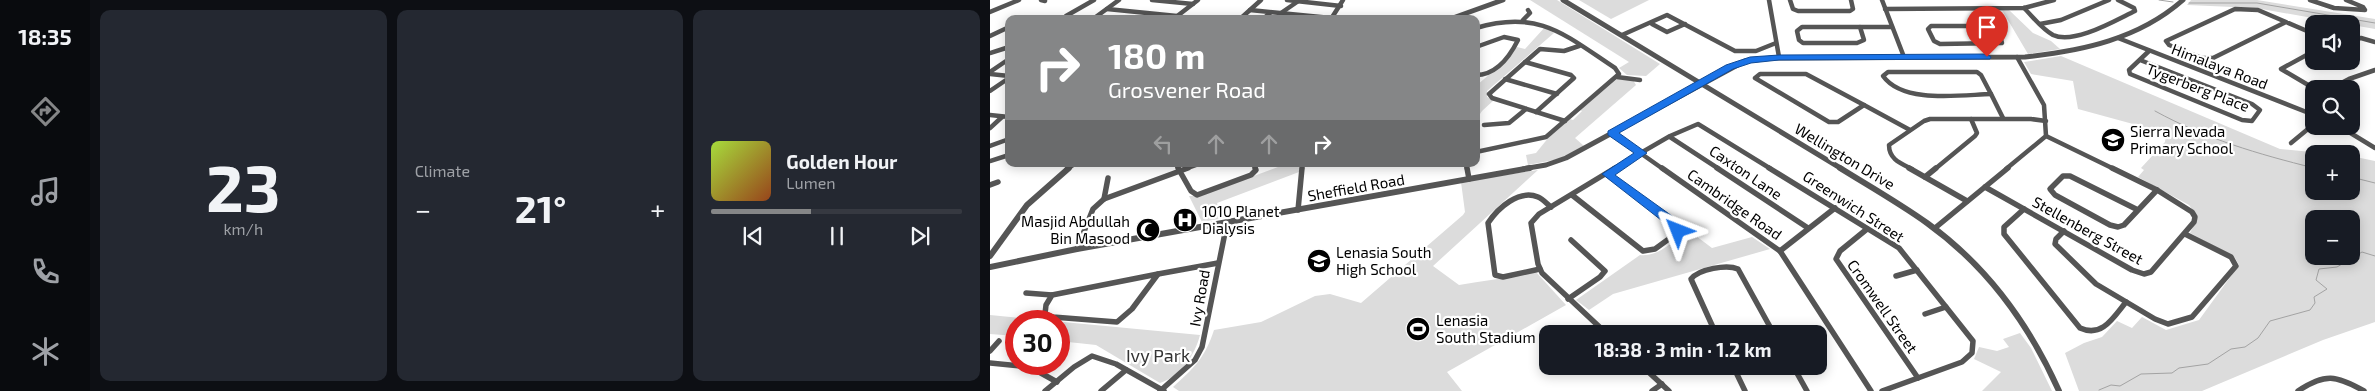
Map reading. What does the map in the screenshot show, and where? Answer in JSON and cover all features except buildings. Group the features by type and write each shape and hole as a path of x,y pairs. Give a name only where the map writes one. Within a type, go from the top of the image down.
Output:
{"street":[{"path":"990,12 1019,0"},
{"path":"1068,15 1094,0"},
{"path":"1099,15 1120,0"},
{"path":"1152,0 1193,4"},
{"path":"1179,15 1198,0"},
{"path":"1244,15 1261,0"},
{"path":"1286,0 1341,6"},
{"path":"1334,15 1341,6 1343,0"},
{"path":"1461,15 1503,0"},
{"name":"Wellington Drive","path":"1563,0 1903,206 1935,228 1972,260 2006,298 2037,343 2059,391"},
{"path":"1769,0 1779,58"},
{"path":"1790,0 1793,9 1798,11 1850,11 1853,9 1851,0"},
{"path":"1882,0 1904,57"},
{"path":"1885,9 2024,8 2054,0"},
{"path":"2040,24 2061,20 2109,0"},
{"path":"2024,8 2040,24 2060,38 2083,34 2136,11 2132,6 2118,0"},
{"name":"Sheffield Road","path":"990,267 1077,249 1561,161 1701,83 1745,61 1779,58 2017,57 2044,55 2084,48 2118,38 2167,16 2183,0"},
{"path":"2310,0 2334,8 2365,10 2359,5 2346,0"},
{"path":"1281,13 1297,2"},
{"path":"1107,9 1159,15"},
{"path":"1985,9 1995,26 2003,41 2000,44 1940,44 1934,41 1928,29 1932,26 1995,26"},
{"path":"2286,22 2213,58 2198,56 2169,45 2166,41 2235,9 2256,10 2305,28"},
{"path":"1250,10 1301,15"},
{"path":"1524,20 1530,13 1528,10"},
{"path":"1267,15 1270,12"},
{"path":"1624,36 1671,16 1738,51 1756,52 1776,43"},
{"path":"1480,26 1500,19 1524,20 1547,25 1616,70 1619,74 1565,122 1541,139 1480,151"},
{"path":"1649,24 1667,32 1685,24"},
{"path":"1860,27 1864,40 1857,43 1803,43 1799,40 1797,31 1802,27 1860,27 1892,27"},
{"path":"990,36 1005,29"},
{"path":"1480,46 1505,37 1518,40 1494,69 1485,75 1480,75"},
{"name":"Himalaya Road","path":"2118,38 2305,112"},
{"path":"2360,38 2375,42"},
{"path":"1565,122 1488,96 1490,92 1542,48 1564,51 1579,46"},
{"path":"990,54 1005,48"},
{"name":"Tygerberg Place","path":"2140,60 2252,104 2260,110 2252,121 2242,120 2131,75 2129,70 2149,51"},
{"path":"2305,56 2282,69 2305,83"},
{"path":"1935,228 2046,136 2046,121 2041,98 2017,57"},
{"path":"990,73 1005,62"},
{"path":"1525,62 1573,76 1573,80 1536,112"},
{"path":"2347,80 2375,70"},
{"path":"1991,94 1908,94 1888,84 1883,76 1888,72 1975,72 1981,74 2004,118"},
{"path":"990,73 1005,76"},
{"path":"1864,105 1838,122 1829,122 1755,78 1760,74 1806,74 1864,105 1910,130"},
{"path":"1617,77 1640,80"},
{"path":"1505,79 1557,94"},
{"path":"990,91 1005,80"},
{"path":"1484,125 1509,123 1526,109"},
{"path":"990,114 1002,117"},
{"path":"990,128 1002,117"},
{"path":"1967,201 1894,159 1889,153 1889,146 1926,120 2004,118 2046,121"},
{"path":"1925,176 1976,135 1971,119"},
{"name":"Greenwich Street","path":"1670,137 1693,124 1704,125 1899,248 1973,341 1974,349 1970,356 1962,362 1882,391"},
{"path":"2291,143 2305,131"},
{"name":"Cambridge Road","path":"1612,133 1780,251 1871,391"},
{"path":"2354,135 2375,148"},
{"name":"Stellenberg Street","path":"1986,187 2132,270 2144,274 2151,272 2195,220 2193,213 2187,207 2157,190 2046,136"},
{"path":"1597,325 1548,280 1540,269 1532,223 1536,217 1551,207 1670,137"},
{"name":"Caxton Lane","path":"1670,137 1808,228"},
{"path":"990,146 1005,140"},
{"path":"990,161 1005,156"},
{"path":"990,256 1026,205 1045,186 1070,167"},
{"path":"1177,167 1191,191 1197,195 1251,175 1256,170 1255,167"},
{"path":"1077,249 1093,210 1104,199 1190,167"},
{"path":"1298,210 1302,167"},
{"path":"1467,167 1469,179"},
{"path":"1572,195 1643,251 1655,249 1677,233 1678,229 1675,224 1607,174"},
{"path":"2138,210 2070,176 2063,176 2050,189 2055,195 2112,226 2124,225 2157,190"},
{"path":"1104,199 1108,178"},
{"path":"990,185 998,182"},
{"path":"1540,269 1503,277 1495,275 1488,223 1509,202 1518,198 1538,197 1551,207"},
{"path":"1780,251 1835,208"},
{"path":"2024,209 2003,229 2004,234 2039,275 2077,326 2088,332 2099,332 2126,302"},
{"name":"Ivy Road","path":"1162,390 1195,360 1202,348 1227,223"},
{"name":"Cromwell Street","path":"1867,229 1840,251 1836,259 1918,378"},
{"path":"2064,231 2054,241 2057,247 2092,282 2163,323 2171,323 2196,314 2236,266 2233,258 2185,234"},
{"path":"1568,298 1600,277 1605,271 1571,240"},
{"name":"Sheffield Road","path":"990,263 1035,257"},
{"path":"1026,293 1052,295 1218,263"},
{"path":"1712,325 1691,279 1695,274 1728,265 1738,270 1769,325"},
{"path":"1896,276 1917,270"},
{"path":"1052,295 1044,311 1047,315 1117,322 1132,310 1158,274"},
{"path":"1924,314 1946,307"},
{"path":"990,351 999,341"},
{"path":"1045,391 1084,360 1093,356 1108,360 1162,390"},
{"path":"990,363 1030,367 1057,382"},
{"path":"1101,391 1126,370"},
{"path":"1652,375 1669,391"},
{"path":"1737,375 1745,391"},
{"path":"1797,375 1807,391"},
{"path":"2300,390 2318,378 2331,376 2344,379 2364,391"},
{"path":"1652,391 1662,384"}],"green space":[{"path":"1530,0 1557,0 1660,64 1646,76 1627,75 1619,68 1629,62"},
{"path":"1579,0 1649,0 1611,19"},
{"path":"2191,0 2257,0 2350,15 2305,15 2305,17 2256,8 2187,5"},
{"path":"2002,10 2009,10 2033,33 2051,41 2060,49 2028,54"},
{"path":"2360,17 2375,19 2375,29 2360,26"},
{"path":"1545,27 1554,33 1487,91 1487,97 1494,100 1480,114 1480,83 1507,59 1517,47 1525,49"},
{"path":"2061,56 2280,149 2305,151 2305,200 2360,200 2360,158 2375,161 2375,322 2323,340 2202,391 2079,391 2065,353 2084,343 2102,337 2117,321 2132,328 2142,317 2166,330 2199,320 2239,265 2235,258 2190,233 2198,217 2189,205 2138,177 2144,170 2141,168 2165,142 2166,133 2078,109 2073,81 2031,74 2024,62"},
{"path":"1617,79 1633,80 1636,85 1575,138 1584,146 1559,159 1528,165 1526,155 1536,153 1549,137 1570,119 1573,120 1582,111 1580,110"},
{"path":"1278,167 1299,167 1299,172 1217,203 1224,218 1202,222 1189,196 1200,196"},
{"path":"1538,170 1433,266 1459,285 1536,272 1566,305 1447,372 1462,391 1179,391 1173,387 1198,362 1211,340 1214,330 1261,322 1315,296 1330,294 1361,303 1463,215 1465,212 1461,182"},
{"path":"1688,230 1712,248 1752,237 1770,249 1613,294 1589,310 1576,300 1640,255 1660,251"},
{"path":"990,315 1005,316 1005,335 990,334"},
{"name":"Ivy Park","path":"1070,323 1200,335 1195,350 1181,370 1168,380 1160,383 1096,345 1070,342"},
{"path":"2020,333 2031,348 2052,391 1982,391 2001,372 1974,359 1979,347 1997,351 2009,347 2003,339"}],"waterway":[{"path":"2159,0 2173,2"},
{"path":"2189,3 2257,3 2375,23"},
{"path":"2155,111 2213,138 2305,166"},
{"path":"2360,179 2375,183"},
{"path":"2099,390 2111,385 2120,386 2141,374 2172,373 2179,368 2208,364 2231,349 2245,347 2258,338 2270,321 2310,310 2315,303 2314,297 2327,289 2316,280 2319,269 2337,267 2362,252 2375,256"}],"place":[{"name":"Sierra Nevada Primary School","path":"2113,140"},
{"name":"1010 Planet Dialysis","path":"1185,220"},
{"name":"Masjid Abdullah Bin Masood","path":"1148,230"},
{"name":"Lenasia South High School","path":"1319,261"},
{"name":"Lenasia South Stadium","path":"1418,329"}],"route":[{"path":"1678,231 1675,224 1607,174 1641,153 1612,133 1730,67 1750,60 1779,58 1987,57"}]}
